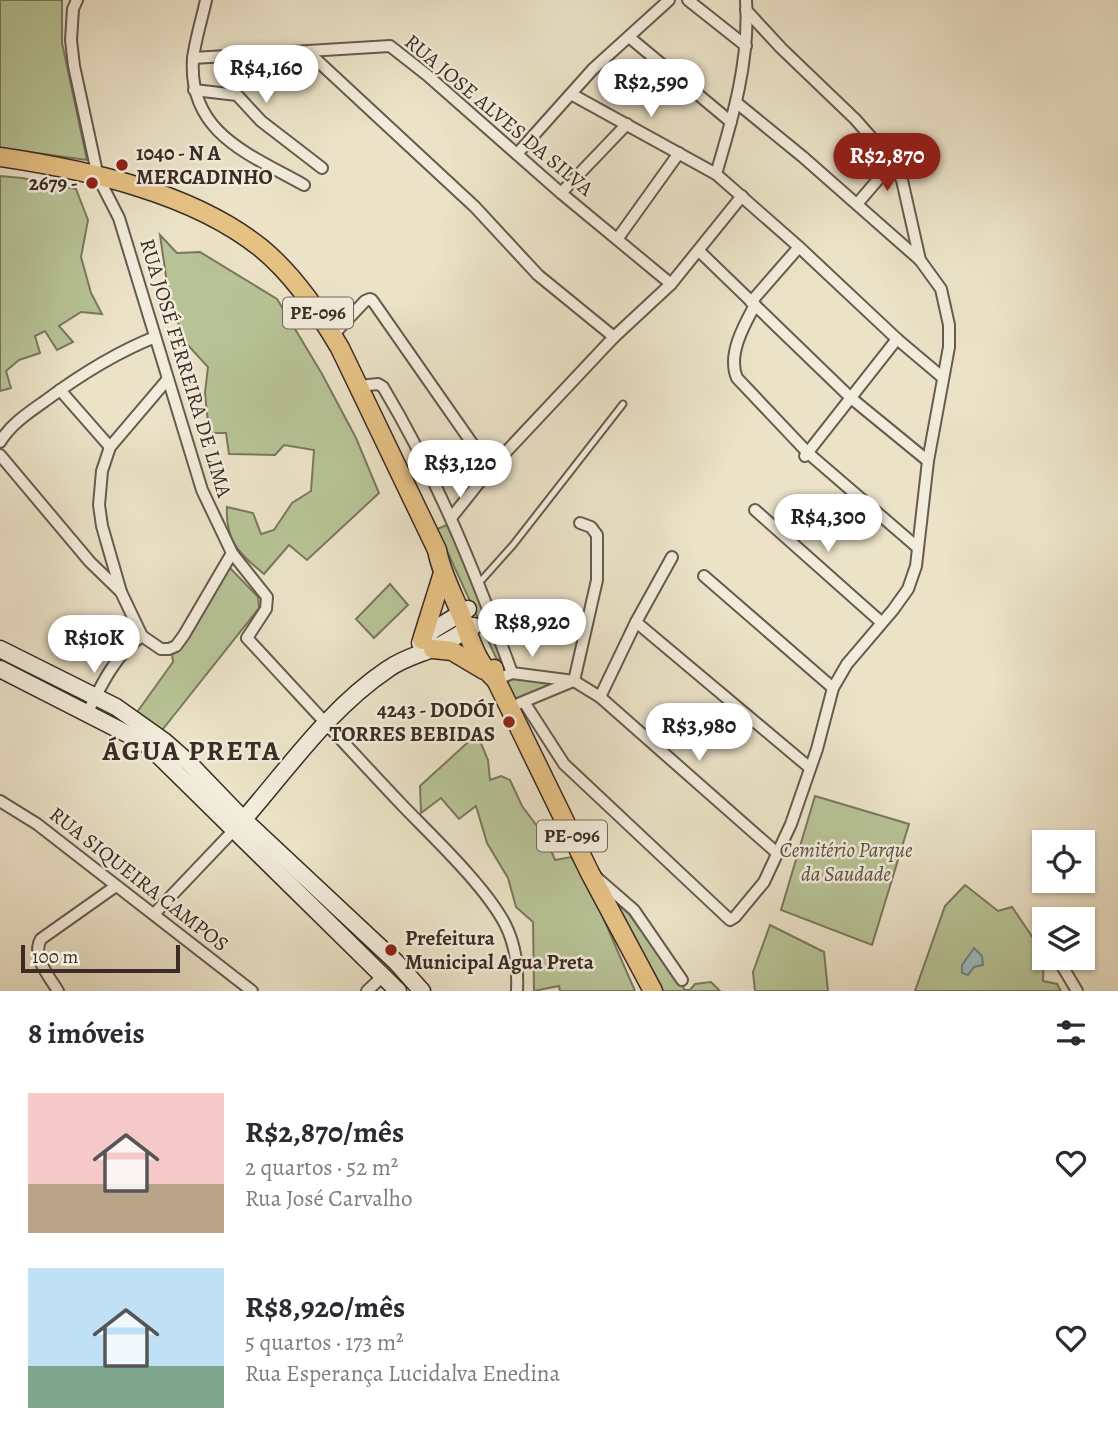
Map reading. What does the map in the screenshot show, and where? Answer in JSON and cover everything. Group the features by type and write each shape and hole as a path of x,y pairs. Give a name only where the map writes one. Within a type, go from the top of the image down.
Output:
{"main road":[{"name":"PE-096","path":"0,157 47,164 171,198 218,220 259,247 283,269 332,335 359,386 467,620"},
{"name":"PE-096","path":"437,550 450,563 467,620 472,648 498,675 518,704 590,873 653,991"},
{"path":"427,645 443,573"},
{"path":"239,825 291,761 369,684 427,645 439,626 467,620"},
{"path":"427,645 452,651 498,675"},
{"path":"0,649 96,696 135,719 164,741 189,763 239,825 398,991"},
{"path":"0,669 144,742 396,962 422,991"}],"street":[{"name":"RUA JOSÉ FERREIRA DE LIMA","path":"77,0 73,9 71,40 74,66 99,177 119,218 202,489 232,553 264,591 268,602 260,620 247,638 327,724"},
{"path":"206,0 193,58 194,90 209,122 225,139 304,185"},
{"path":"517,154 593,69 669,0"},
{"path":"688,0 746,46"},
{"path":"716,174 737,103 746,46 746,5"},
{"path":"746,5 781,48 855,119 893,162 902,180 920,260"},
{"path":"629,37 731,122"},
{"name":"RUA JOSE ALVES DA SILVA","path":"193,58 390,46 671,284"},
{"path":"308,52 475,207 538,275 614,337"},
{"path":"194,90 237,95 261,121 322,168"},
{"path":"570,94 716,174 942,377"},
{"path":"574,681 518,704 564,764 730,920 764,882 791,824 821,736 833,688 847,664 908,589 916,566 928,461 949,348 949,325 941,289 920,260 737,103"},
{"path":"561,193 627,124"},
{"path":"618,238 679,153"},
{"path":"857,204 893,162"},
{"path":"451,518 490,469 614,337 671,284 742,196"},
{"path":"799,247 753,304 738,342 735,372 807,454 917,547"},
{"path":"699,251 851,398 928,461"},
{"path":"332,335 365,301 372,300 490,469"},
{"path":"0,442 20,419 93,367 155,337"},
{"path":"807,454 897,339"},
{"path":"167,380 110,447 102,471 99,505 102,526 121,592 142,636 161,649 176,646 232,553"},
{"path":"359,386 378,384 383,387 405,424 451,518 479,583 498,675 574,681 600,697 777,853"},
{"path":"60,390 110,447"},
{"path":"0,455 90,562 121,592"},
{"path":"755,510 881,622"},
{"path":"574,681 597,580 597,536 591,527 580,523"},
{"path":"600,697 636,622 672,557"},
{"path":"704,576 833,688"},
{"path":"636,622 810,768"},
{"path":"87,714 130,645 142,636"},
{"path":"327,724 491,903 504,922 512,942 518,967 517,991"},
{"name":"RUA SIQUEIRA CAMPOS","path":"0,801 37,824 252,991"},
{"path":"154,914 239,825"},
{"path":"590,873 634,909 682,980"},
{"path":"58,991 40,961 37,950 41,939 117,886"},
{"path":"1065,970 1077,991"},
{"path":"367,991 383,976"}],"lane":[{"path":"479,583 513,545 623,404"}],"green space":[{"path":"0,0 62,0 62,43 87,160 0,148"},
{"path":"0,176 76,189 88,220 81,257 91,293 102,314 81,312 59,326 73,342 57,350 45,331 35,336 40,353 19,360 6,371 11,388 0,391"},
{"path":"160,235 177,253 200,252 277,299 356,438 379,493 307,560 289,545 264,574 241,553 231,538 227,507 253,513 261,534 274,530 292,503 311,491 314,450 284,445 275,455 229,454 226,433 209,433 205,393 208,367 185,342 169,297"},
{"path":"449,524 505,657 497,660 437,529"},
{"path":"229,567 258,597 259,608 163,729 153,732 135,715 173,662 172,654 198,602"},
{"path":"390,584 408,605 374,638 356,619"},
{"path":"0,652 92,697 85,710 0,667"},
{"path":"514,675 551,681 554,684 515,701 505,679"},
{"path":"477,734 488,760 490,780 501,776 510,780 522,806 546,838 555,860 571,857 595,899 635,991 560,991 559,986 534,991 533,922 516,907 508,878 487,843 476,806 459,819 441,798 421,813 420,786"},
{"name":"Cemitério Parque da Saudade","path":"815,796 909,824 872,945 781,910"},
{"path":"965,885 998,911 1012,907 1032,936 1032,970 1043,970 1043,981 1057,984 1061,991 915,991 945,906"},
{"path":"608,894 629,914 685,990 690,990 695,984 711,982 720,991 656,991"},
{"path":"770,925 824,952 828,991 755,991 753,972"}],"water":[{"path":"974,948 982,956 983,965 974,967 968,975 962,973 962,965"}],"place":[{"name":"1040 - N A MERCADINHO","path":"122,165"},
{"name":"2679 -","path":"92,183"},
{"name":"4243 - DODÓI TORRES BEBIDAS","path":"509,722"},
{"name":"Prefeitura Municipal Agua Preta","path":"391,950"}],"district":[{"name":"ÁGUA PRETA","path":"192,751"}]}
